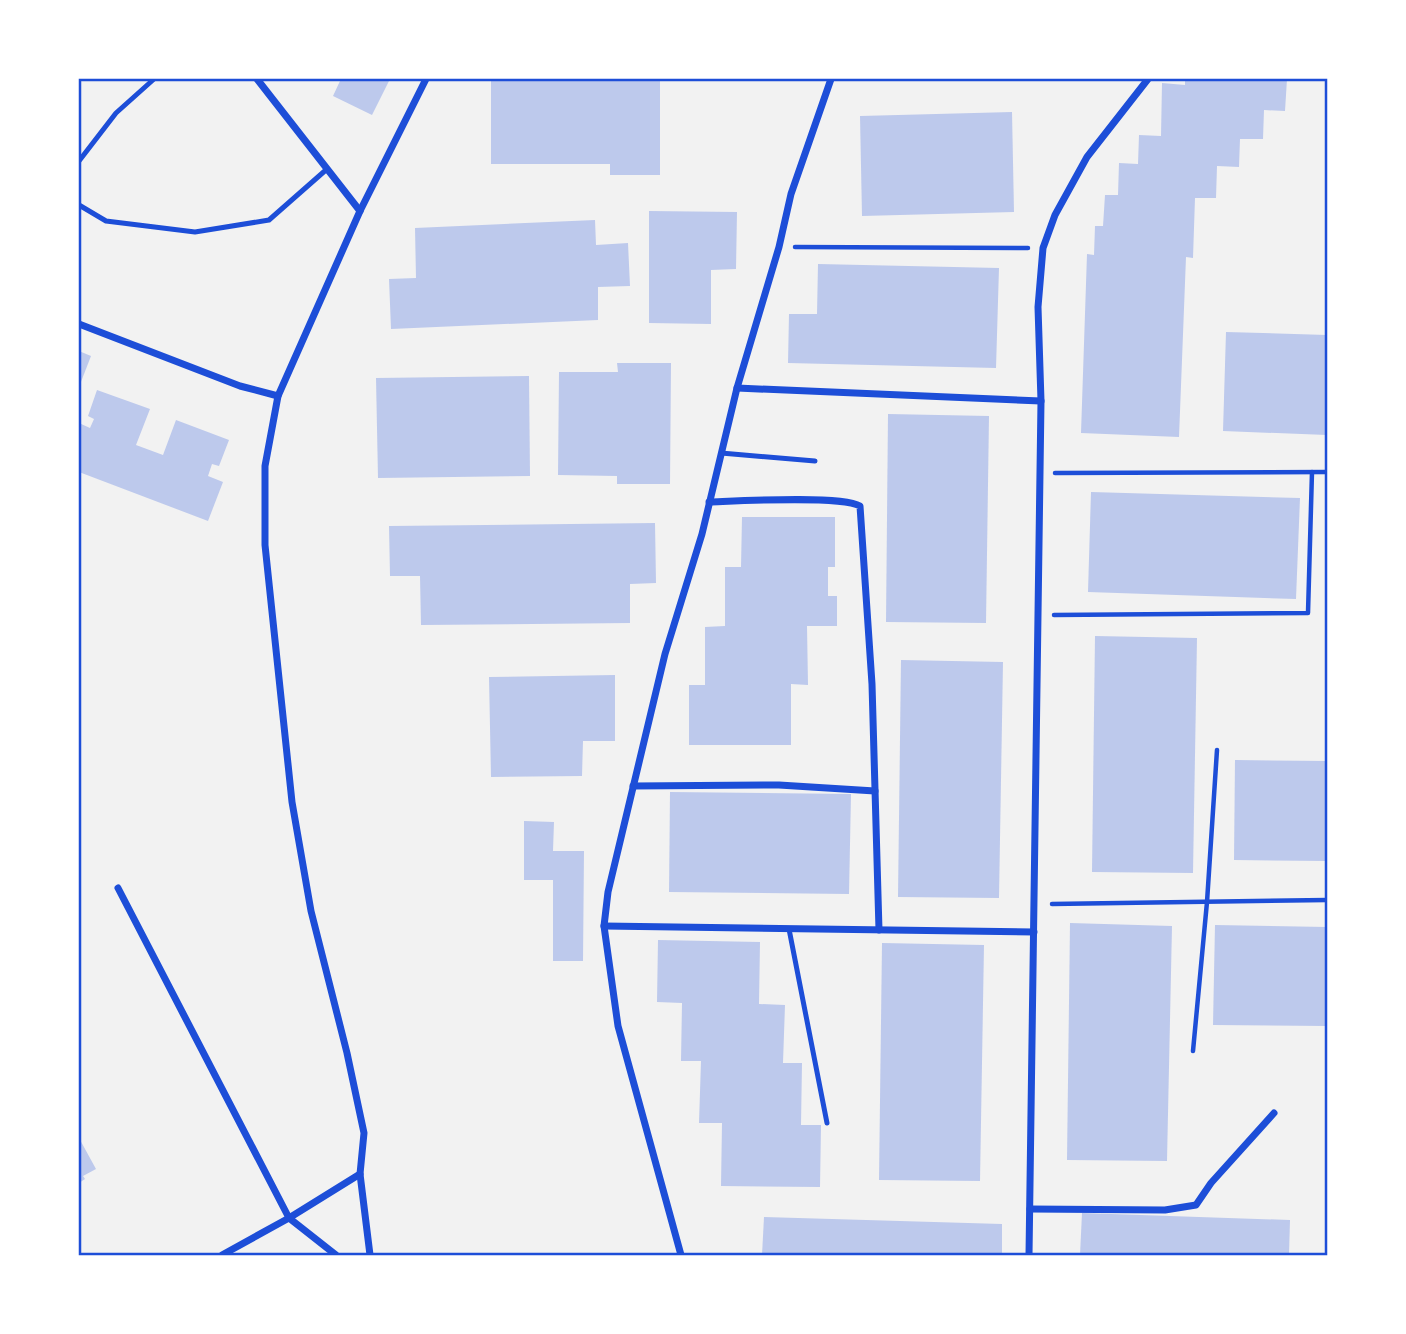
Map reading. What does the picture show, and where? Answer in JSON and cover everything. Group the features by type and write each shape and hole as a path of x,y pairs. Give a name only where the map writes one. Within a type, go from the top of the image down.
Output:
{"street":[{"path":"370,1255 360,1174 364,1133 311,911 292,802 265,545 265,466 278,396 360,212 426,79"},
{"path":"681,1255 618,1026 604,926 608,892 665,654 702,534 737,388 779,247 791,194 831,79"},
{"path":"1029,1255 1041,401 1038,307 1043,248 1055,215 1087,156 1148,79"},
{"path":"260,80 360,212"},
{"path":"79,324 240,386 278,396"},
{"path":"737,388 1041,401"},
{"path":"709,502 800,500 849,502 860,506 872,684 879,930"},
{"path":"633,786 779,785 875,791"},
{"path":"118,888 289,1218 336,1255"},
{"path":"604,926 1034,932"},
{"path":"1030,1209 1165,1210 1196,1205 1211,1183 1274,1113"},
{"path":"222,1255 360,1174"}],"lane":[{"path":"79,161 116,113 154,79"},
{"path":"79,205 107,220 195,232 268,220 327,169"},
{"path":"721,453 815,461"},
{"path":"789,929 827,1123"}],"path":[{"path":"779,247 1043,248"},
{"path":"1037,615 1308,613 1312,472"},
{"path":"1040,474 1327,472"},
{"path":"1193,1051 1207,902 1217,750"},
{"path":"1034,904 1327,900"}],"building":[{"path":"335,79 390,79 372,115 333,96 340,81"},
{"path":"491,79 660,79 660,175 610,175 610,164 491,164"},
{"path":"1185,79 1287,79 1285,111 1264,110 1263,139 1240,139 1239,167 1217,166 1216,198 1195,198 1193,258 1186,257 1179,437 1081,433 1087,254 1094,255 1095,226 1103,226 1105,195 1118,195 1119,163 1138,164 1139,135 1161,136 1162,83 1185,85"},
{"path":"1012,112 1014,212 862,216 860,116"},
{"path":"649,211 737,212 736,269 711,270 711,324 649,323"},
{"path":"595,220 596,245 628,243 630,286 598,287 598,320 391,329 389,279 416,278 415,228"},
{"path":"818,264 999,268 996,368 788,363 789,314 817,314"},
{"path":"1226,332 1327,335 1327,435 1223,431"},
{"path":"79,351 91,356 79,387"},
{"path":"617,363 671,363 670,484 617,484 617,476 558,475 559,372 618,372"},
{"path":"529,376 530,476 378,478 376,378"},
{"path":"97,390 150,409 136,445 163,455 176,420 229,440 219,466 212,464 208,476 223,482 208,521 79,472 79,423 90,428 94,419 88,416"},
{"path":"888,414 989,416 986,623 886,622"},
{"path":"1091,492 1300,498 1296,599 1088,592"},
{"path":"742,517 835,517 835,567 828,567 828,596 837,596 837,626 807,626 808,685 791,684 791,745 689,745 689,685 705,685 705,627 725,626 725,567 741,567"},
{"path":"655,523 656,583 630,584 630,623 421,625 420,576 390,576 389,526"},
{"path":"1095,636 1197,638 1193,873 1092,872"},
{"path":"901,660 1003,662 999,898 898,897"},
{"path":"615,675 615,741 583,741 582,776 491,777 489,677"},
{"path":"1235,760 1327,761 1327,861 1234,860"},
{"path":"670,792 851,794 849,894 669,892"},
{"path":"524,821 554,822 553,851 584,851 583,961 553,961 553,880 524,880"},
{"path":"1070,923 1172,926 1167,1161 1067,1160"},
{"path":"1215,925 1327,927 1327,1026 1213,1025"},
{"path":"658,940 760,942 759,1004 785,1005 783,1063 802,1063 801,1125 821,1125 820,1187 721,1186 722,1123 699,1123 701,1061 681,1061 682,1003 657,1002"},
{"path":"882,943 984,945 980,1181 879,1180"},
{"path":"79,1138 96,1169 83,1176 85,1179 79,1183"},
{"path":"1082,1213 1290,1220 1289,1255 1080,1255"},
{"path":"764,1217 1002,1224 1002,1255 762,1255"}]}
